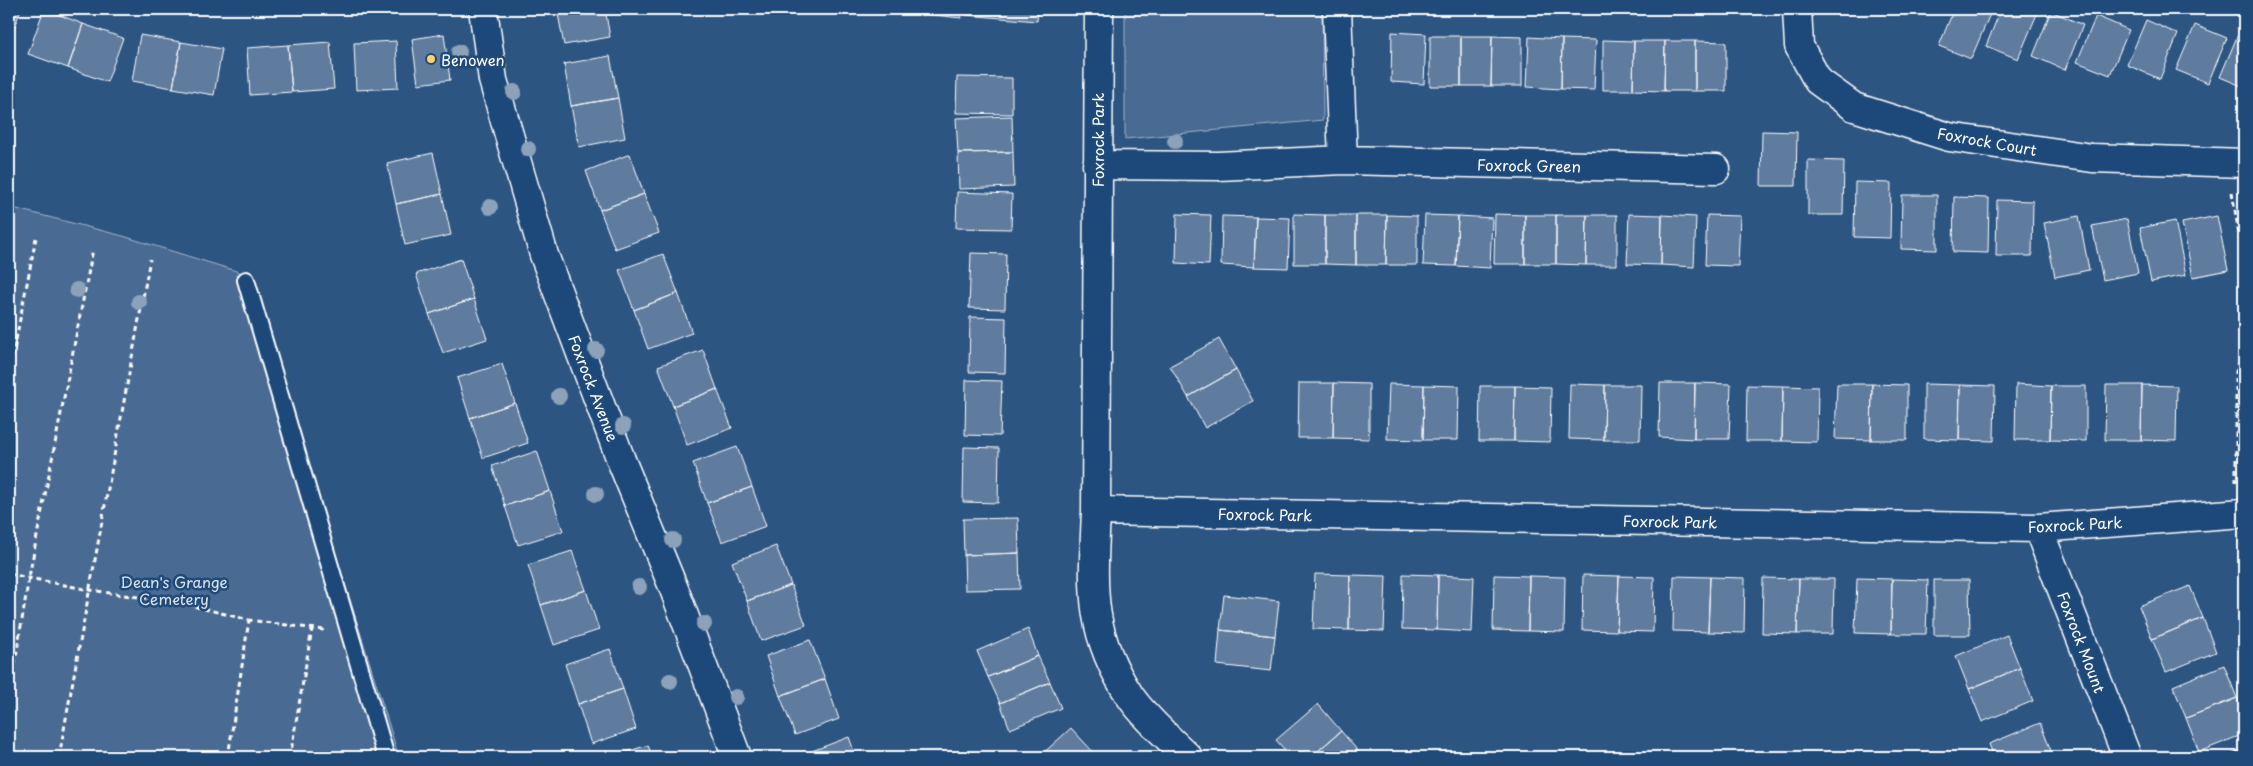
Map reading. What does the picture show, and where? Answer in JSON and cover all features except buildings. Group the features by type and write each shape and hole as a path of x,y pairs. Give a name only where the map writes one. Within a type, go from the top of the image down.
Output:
{"street":[{"name":"Foxrock Avenue","path":"483,9 493,80 544,255 621,460 674,589 737,757"},
{"name":"Foxrock Park","path":"1099,9 1096,511 1093,592 1102,643 1131,697 1188,757"},
{"path":"1337,9 1343,160"},
{"name":"Foxrock Court","path":"1797,9 1800,46 1818,81 1854,107 1959,138 2092,158 2236,164"},
{"name":"Foxrock Green","path":"1097,165 1218,166 1343,160 1716,169"},
{"name":"Foxrock Park","path":"1096,511 2038,528 2240,513"},
{"name":"Foxrock Mount","path":"2038,528 2127,757"}],"lane":[{"path":"246,280 386,757"}],"path":[{"path":"2236,164 2244,264"},
{"path":"9,375 36,238"},
{"path":"9,700 30,577 93,249"},
{"path":"59,757 150,259"},
{"path":"2240,513 2236,372 2244,347"},
{"path":"9,574 90,590 185,604 249,620 349,634"},
{"path":"228,757 249,620"},
{"path":"290,757 312,629"}],"green space":[{"path":"1125,9 1322,9 1323,120 1125,139"},
{"name":"Dean's Grange Cemetery","path":"9,207 123,236 249,275 399,757 9,757"}],"place":[{"name":"Benowen","path":"431,59"}]}
